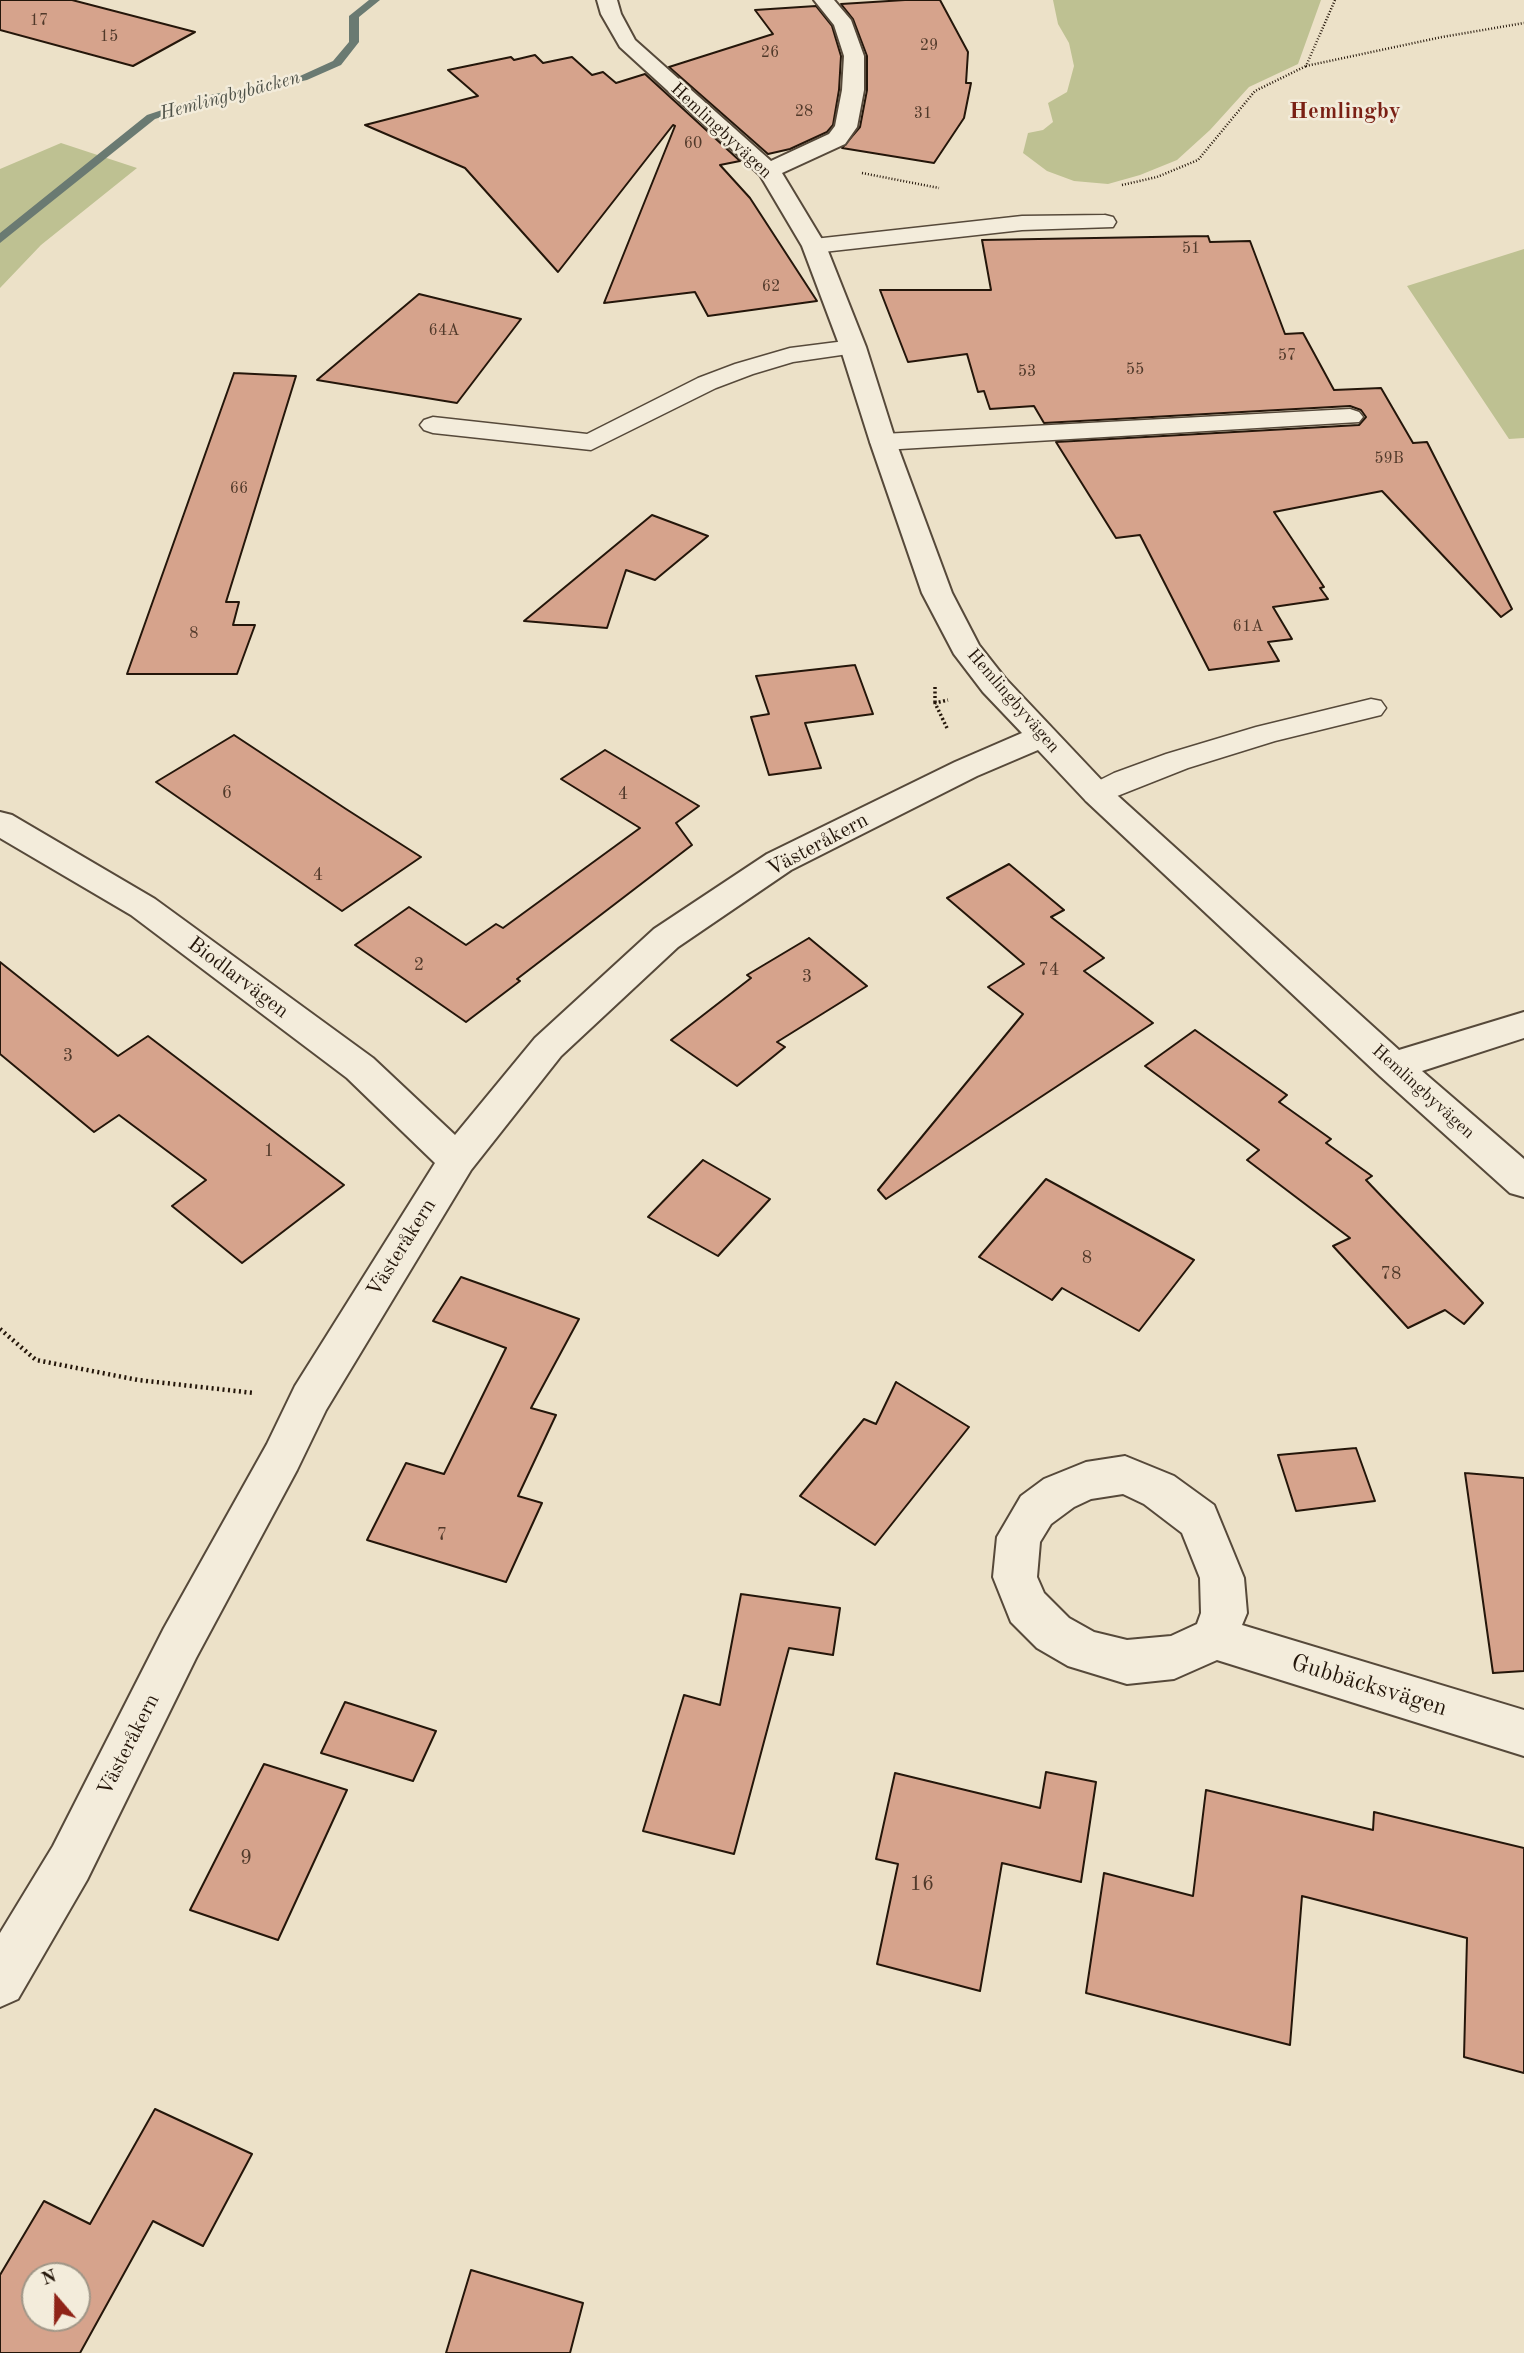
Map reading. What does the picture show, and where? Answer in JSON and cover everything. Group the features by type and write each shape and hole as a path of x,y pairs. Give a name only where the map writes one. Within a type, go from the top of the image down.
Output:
{"street":[{"name":"Hemlingbyvägen","path":"607,0 611,14 627,43 769,171 814,246 853,347 883,443 937,593 965,648 1041,737 1097,794 1393,1066 1524,1182"},
{"path":"769,171 837,139 845,127 853,90 853,56 844,24 824,0"},
{"name":"Västeråkern","path":"0,1981 70,1863 180,1643 282,1457 310,1399 457,1160 548,1047 666,938 779,862 966,769 1041,737"},
{"name":"Biodlarvägen","path":"0,823 142,907 164,923 360,1068 457,1160"},
{"path":"1393,1066 1524,1025"},
{"path":"1125,1475 1159,1490 1198,1519 1211,1547 1222,1578 1224,1613 1215,1638 1174,1657 1126,1662 1084,1651 1054,1633 1027,1607 1014,1577 1019,1536 1036,1510 1059,1493 1086,1481 1125,1475"},
{"name":"Gubbäcksvägen","path":"1215,1638 1524,1733"}],"lane":[{"path":"814,246 1022,223 1105,222"},
{"path":"433,425 592,442 616,427 707,383 744,369 790,355 853,347"},
{"path":"883,443 1350,417"},
{"path":"1097,794 1125,780 1177,761 1267,734 1371,708"}],"path":[{"path":"1306,66 1335,0"},
{"path":"1198,160 1255,91 1306,66 1442,37 1524,23"},
{"path":"0,1329 36,1360 138,1380 310,1399"}],"green space":[{"path":"1053,0 1321,0 1298,64 1249,87 1210,130 1177,160 1108,184 1074,181 1047,171 1023,153 1028,133 1043,130 1053,122 1048,103 1067,92 1074,66 1069,43 1058,24"},
{"path":"61,143 137,168 41,245 0,288 0,169"},
{"path":"1524,249 1524,438 1509,439 1407,286"}],"building":[{"path":"0,0 72,0 195,32 133,66 0,30"},
{"path":"940,0 968,52 966,83 971,83 964,118 934,163 842,148 860,127 867,90 867,56 853,19 841,4"},
{"path":"816,6 832,26 841,56 833,125 827,132 790,149 768,154 669,67 773,34 755,10"},
{"path":"535,55 543,63 572,57 592,75 603,72 616,83 645,74 740,161 720,165 750,198 817,301 708,316 695,292 604,303 675,126 673,125 558,272 465,168 365,125 478,96 448,70 511,57 514,60"},
{"path":"1208,236 1210,242 1250,241 1285,334 1303,333 1334,390 1381,388 1413,443 1427,442 1512,609 1501,617 1382,491 1274,512 1324,587 1320,588 1328,599 1273,607 1292,639 1268,642 1279,661 1209,670 1140,535 1116,538 1056,442 1359,425 1366,417 1361,410 1350,406 1044,423 1034,406 990,409 984,391 978,392 967,354 908,362 880,290 991,290 982,240"},
{"path":"419,294 521,319 457,403 317,380"},
{"path":"234,373 296,376 226,602 239,602 233,625 255,625 237,674 127,674"},
{"path":"652,515 708,536 655,580 626,570 607,628 524,621"},
{"path":"855,665 873,714 805,723 821,768 769,775 751,717 769,714 756,676"},
{"path":"234,735 421,857 342,911 156,782"},
{"path":"605,750 699,806 676,823 692,845 517,979 520,981 466,1022 355,945 409,907 466,945 496,924 503,928 640,828 561,779"},
{"path":"1009,864 1064,910 1051,917 1104,958 1084,971 1153,1023 886,1199 878,1190 1023,1014 988,987 1024,964 947,898"},
{"path":"809,938 867,986 777,1042 785,1047 737,1086 671,1040 751,978 747,975"},
{"path":"0,962 118,1056 148,1036 344,1185 242,1263 172,1206 206,1180 119,1115 94,1132 0,1054"},
{"path":"1195,1030 1287,1095 1279,1102 1331,1139 1326,1143 1372,1176 1366,1180 1483,1303 1464,1324 1445,1310 1408,1328 1333,1246 1350,1238 1247,1160 1259,1150 1145,1066"},
{"path":"703,1160 770,1199 718,1256 648,1217"},
{"path":"1046,1179 1194,1260 1139,1331 1062,1288 1052,1300 979,1257"},
{"path":"461,1277 579,1319 531,1408 556,1415 518,1496 542,1503 506,1582 367,1540 406,1463 444,1474 506,1348 433,1321"},
{"path":"896,1382 969,1427 875,1545 800,1496 864,1419 876,1424"},
{"path":"1356,1448 1375,1501 1296,1511 1278,1455"},
{"path":"1465,1473 1524,1478 1524,1671 1493,1673"},
{"path":"741,1594 840,1608 833,1655 789,1648 734,1854 643,1831 684,1695 720,1705"},
{"path":"345,1702 436,1731 413,1781 321,1753"},
{"path":"264,1764 347,1790 278,1940 190,1910"},
{"path":"1046,1772 1096,1782 1081,1882 1002,1863 980,1991 877,1964 898,1864 876,1859 895,1773 1040,1808"},
{"path":"1206,1790 1373,1830 1374,1812 1524,1848 1524,2073 1464,2057 1467,1938 1302,1896 1290,2045 1086,1993 1104,1873 1193,1896"},
{"path":"155,2109 252,2154 203,2246 153,2221 80,2353 0,2353 0,2275 44,2201 90,2224"},
{"path":"471,2270 583,2303 570,2353 446,2353"}],"waterway":[{"name":"Hemlingbybäcken","path":"0,239 151,117 205,99 303,78 337,63 354,42 354,16 375,0"}],"district":[{"name":"Hemlingby","path":"1345,112"}]}
